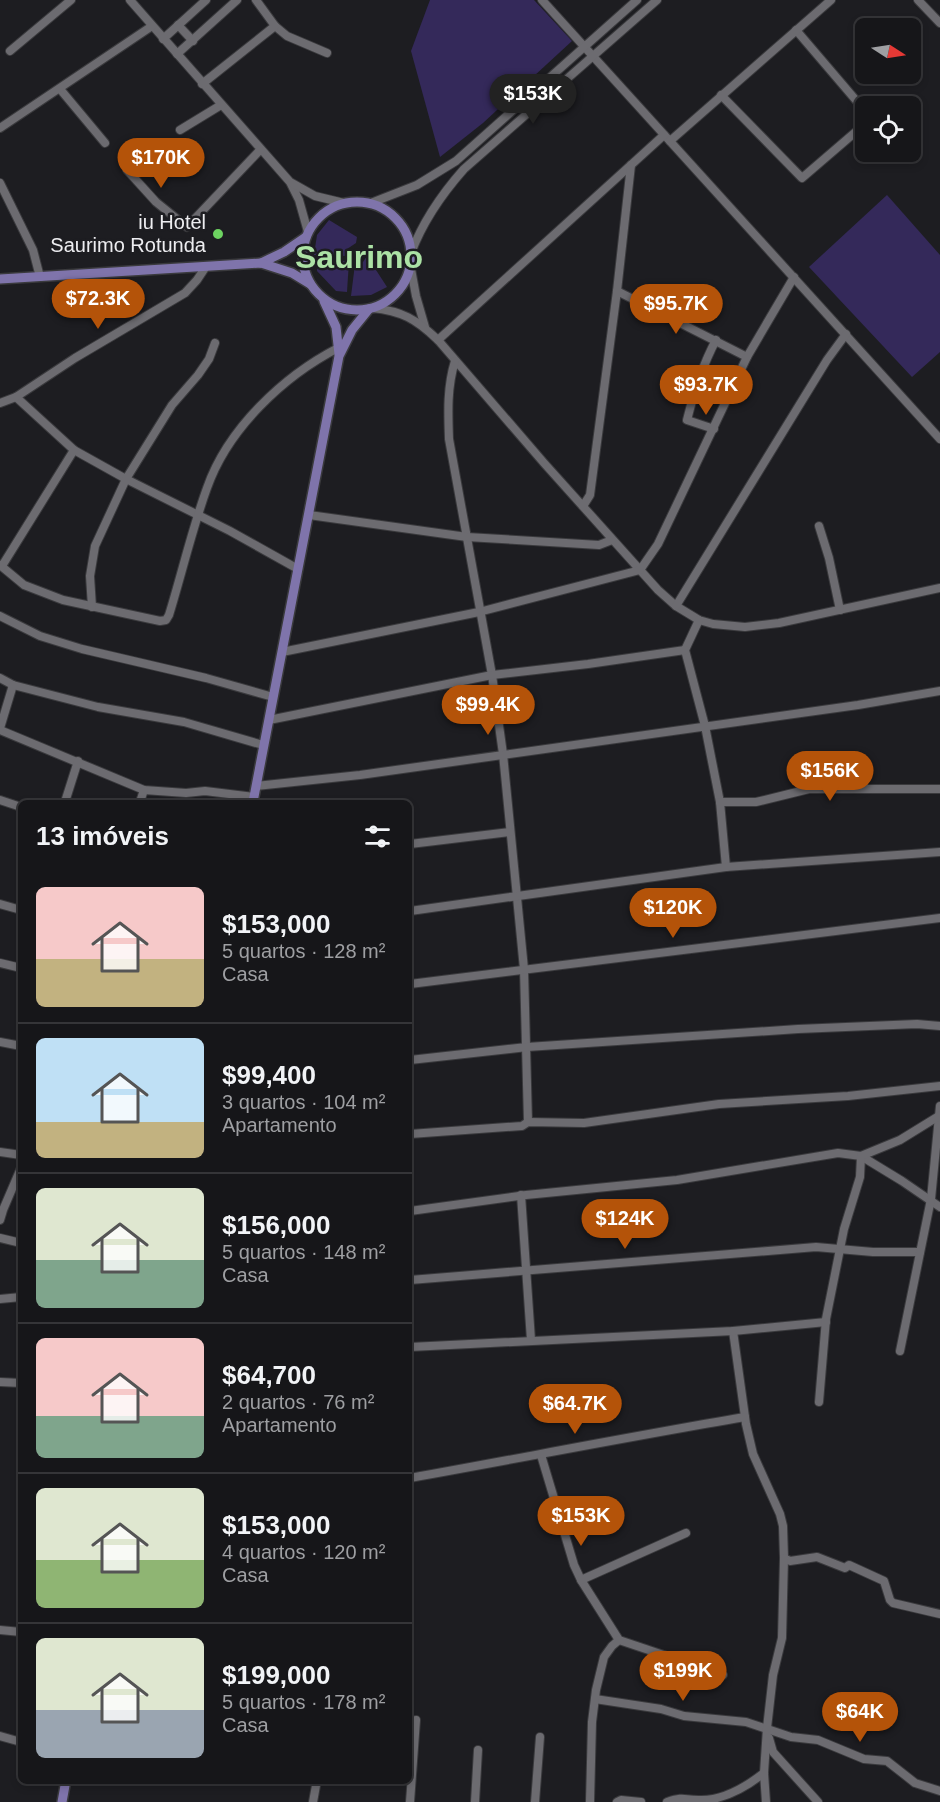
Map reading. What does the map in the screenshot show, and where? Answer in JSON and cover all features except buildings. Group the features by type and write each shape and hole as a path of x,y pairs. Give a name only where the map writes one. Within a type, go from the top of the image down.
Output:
{"main road":[{"path":"0,279 261,263 284,252 307,234 323,213 344,202 371,203 395,216 403,227 409,240 411,268 403,285 394,296 371,309 352,330 339,352"},
{"path":"307,234 303,262 311,285"},
{"path":"261,263 292,273 311,285 332,304 344,309 371,309"},
{"path":"253,800 339,352 336,327 322,297"},
{"path":"62,1802 65,1784"}],"street":[{"path":"10,51 71,0"},
{"path":"130,0 290,182 299,200 307,234"},
{"path":"163,39 206,0"},
{"path":"177,54 237,0"},
{"path":"256,0 275,26 287,36 327,53"},
{"path":"542,0 940,439"},
{"path":"371,203 417,185 456,161 637,0"},
{"path":"411,253 429,214 443,192 464,169 657,0"},
{"path":"670,141 831,0"},
{"path":"918,0 940,24"},
{"path":"178,25 193,40"},
{"path":"0,128 152,26"},
{"path":"202,84 275,26"},
{"path":"796,30 855,99"},
{"path":"60,89 105,143"},
{"path":"721,95 802,178 855,132"},
{"path":"180,130 221,105"},
{"path":"438,340 664,135"},
{"path":"127,170 156,202 187,227 260,150"},
{"path":"456,161 464,169"},
{"path":"583,506 590,495 632,165"},
{"path":"290,182 315,196 344,202"},
{"path":"0,183 33,250 40,277"},
{"path":"0,404 16,397 75,358 185,293 198,280 205,268"},
{"path":"411,268 425,327"},
{"path":"282,652 479,612 640,570 658,544 747,357 794,277"},
{"path":"617,291 747,357"},
{"path":"371,309 395,311 425,327 658,590 676,606 699,620 727,626 762,626 940,588"},
{"path":"676,606 826,360 846,334"},
{"path":"714,429 687,420 706,358 716,340"},
{"path":"92,607 90,576 95,546 126,479 172,405 209,359 215,343"},
{"path":"74,450 1,566 24,585 63,600 160,621 166,620 170,615 207,486 225,452 256,409 282,384 314,360 339,352"},
{"path":"455,361 449,380 447,405 449,439 492,675 503,754 524,969 528,1122"},
{"path":"16,397 74,450 298,569"},
{"path":"309,514 467,537 598,545 612,540"},
{"path":"819,526 829,558 840,610"},
{"path":"0,616 40,636 82,649 206,678 273,697"},
{"path":"699,620 685,650 705,726 720,802 726,867"},
{"path":"269,720 492,675 685,650"},
{"path":"0,678 13,685 98,708 184,722 263,745"},
{"path":"13,685 0,729 144,790 186,793 205,791 253,800"},
{"path":"256,786 360,775 858,705 940,691"},
{"path":"65,800 78,761"},
{"path":"720,802 756,802 808,789 940,789"},
{"path":"141,800 144,790"},
{"path":"0,800 18,806"},
{"path":"412,844 510,832"},
{"path":"412,911 726,867 940,852"},
{"path":"0,904 18,909"},
{"path":"412,984 940,918"},
{"path":"0,963 18,967"},
{"path":"412,1060 527,1047 798,1029 917,1024 940,1026"},
{"path":"0,1042 18,1045"},
{"path":"412,1134 522,1126 528,1122 584,1123 719,1104 848,1096 940,1086"},
{"path":"900,1351 931,1199 940,1106"},
{"path":"861,1156 909,1135 939,1116"},
{"path":"0,1152 18,1155"},
{"path":"412,1211 521,1196 677,1180 838,1153 861,1156 940,1206"},
{"path":"819,1402 826,1322 840,1250 860,1177 861,1156"},
{"path":"0,1220 18,1175"},
{"path":"521,1196 531,1340"},
{"path":"0,1238 18,1243"},
{"path":"412,1280 816,1247 840,1250 920,1252"},
{"path":"0,1299 18,1297"},
{"path":"412,1347 733,1331 826,1322"},
{"path":"733,1331 745,1417 753,1454 780,1514 783,1526 782,1638 773,1675 767,1728 764,1773 766,1802"},
{"path":"0,1382 18,1383"},
{"path":"412,1478 745,1417"},
{"path":"541,1455 561,1526 581,1580 619,1640 723,1675"},
{"path":"581,1580 686,1533"},
{"path":"784,1558 790,1561 818,1557 845,1568 849,1565 884,1581 893,1603 940,1614"},
{"path":"0,1630 18,1632"},
{"path":"590,1802 592,1722 595,1699 604,1657 619,1640"},
{"path":"595,1699 661,1709 684,1716 746,1722 791,1737 818,1740 864,1760 887,1761 915,1783 940,1791"},
{"path":"412,1775 416,1720"},
{"path":"767,1728 772,1752 818,1802"},
{"path":"0,1736 18,1741"},
{"path":"535,1802 540,1737"},
{"path":"475,1802 478,1750"},
{"path":"667,1802 682,1797 699,1800 715,1798 745,1788 764,1773"},
{"path":"313,1802 316,1784"},
{"path":"410,1802 411,1784"},
{"path":"617,1802 641,1802"}],"shaded area":[{"path":"430,0 534,0 572,41 483,123 440,157 411,51"},
{"path":"887,195 940,255 940,352 912,377 809,267"},
{"path":"329,220 357,237 356,243 347,249 347,256 314,255 317,235"},
{"path":"367,256 371,256 376,270 387,287 371,295 351,296 355,264 363,262"},
{"path":"318,260 349,261 347,292 336,291 317,271"}],"place":[{"name":"iu Hotel Saurimo Rotunda","path":"218,234"}],"district":[{"name":"Saurimo","path":"359,257"}]}
